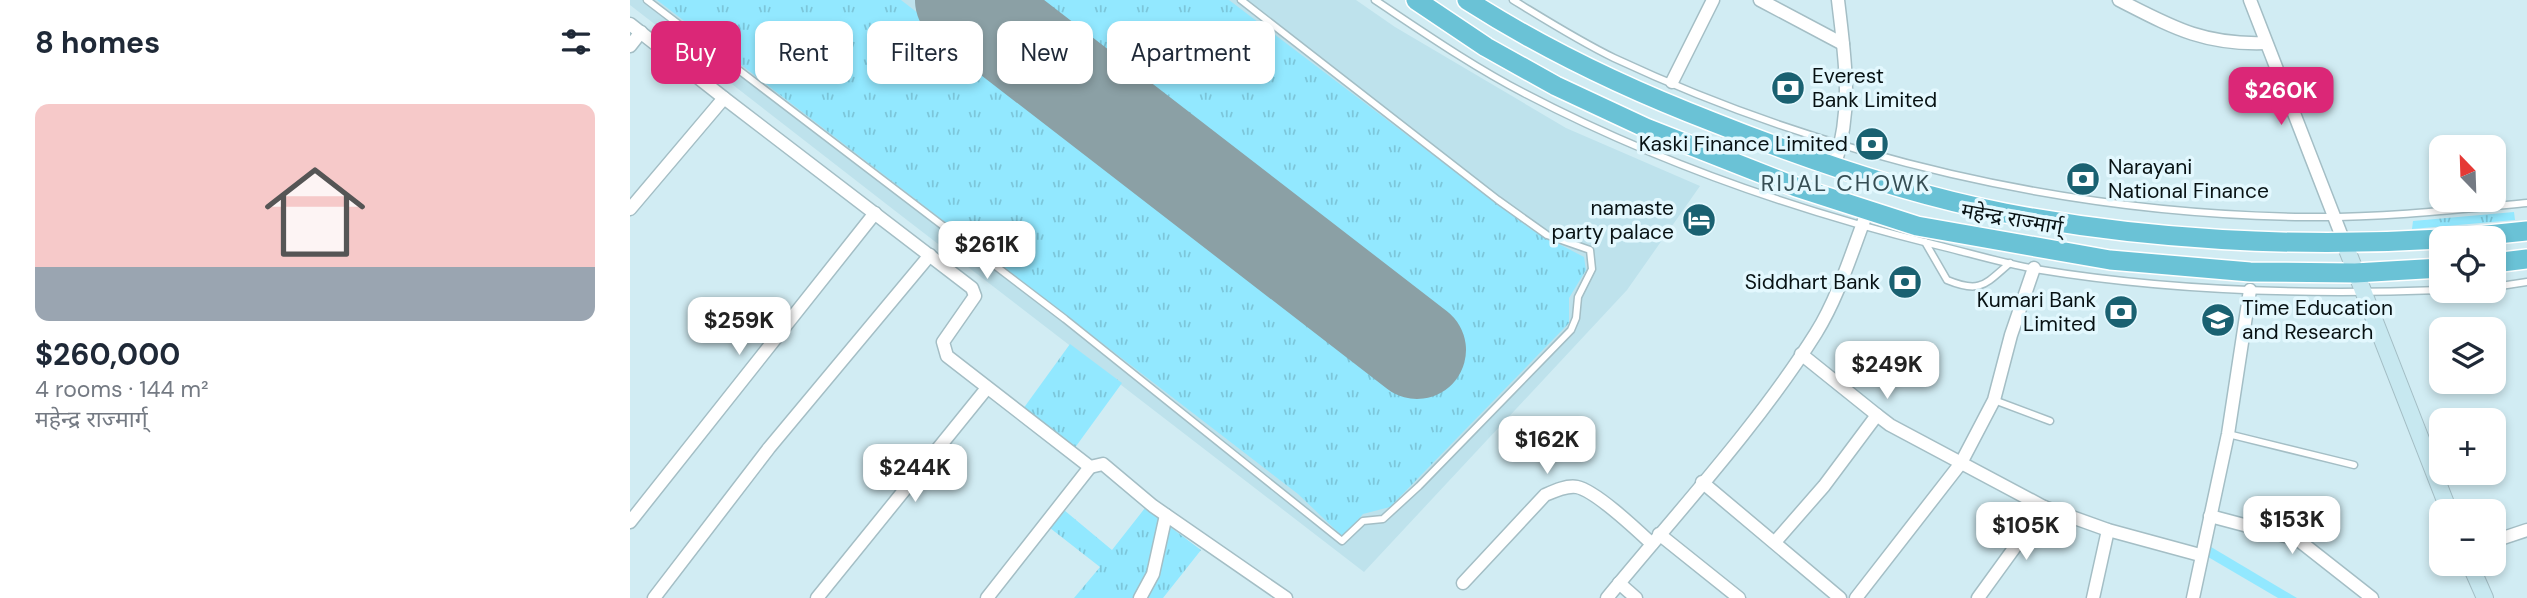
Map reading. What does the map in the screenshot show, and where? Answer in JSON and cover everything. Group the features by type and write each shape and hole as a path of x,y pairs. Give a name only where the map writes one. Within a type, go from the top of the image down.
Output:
{"highway":[{"name":"महेन्द्र राज्मार्ग्","path":"1416,0 1486,47 1646,128 1865,218 2110,260 2262,273 2355,273 2429,269"},
{"name":"महेन्द्र राज्मार्ग्","path":"1467,0 1566,57 1662,103 1835,165 1923,193 2003,212 2083,226 2188,236 2344,242 2429,239"},
{"path":"2506,233 2527,231"},
{"path":"2506,262 2527,259"}],"main road":[{"path":"2344,242 2444,499"},
{"path":"2475,576 2485,598"}],"street":[{"path":"1672,82 1713,0"},
{"path":"1760,0 1843,44"},
{"path":"1835,165 1846,125 1848,87 1838,0"},
{"path":"2119,0 2182,33 2238,44 2265,43"},
{"path":"2250,0 2344,242"},
{"path":"630,24 972,288 975,296 946,335 943,350 987,388 1090,467"},
{"path":"630,46 641,32"},
{"path":"630,209 724,98"},
{"path":"630,522 876,213"},
{"path":"1607,598 1702,482 1801,354 1827,313 1865,218"},
{"path":"654,598 769,448 930,255"},
{"path":"1856,598 1961,463 1994,400 2011,335 2034,268"},
{"path":"2193,598 2200,555 2228,434 2250,290"},
{"path":"1801,354 1877,415 2044,507 2108,530 2200,555"},
{"path":"817,598 987,388"},
{"path":"1775,542 1824,486 1877,415"},
{"path":"988,598 1090,467 1103,464 1166,515 1286,598"},
{"path":"1702,482 1840,598"},
{"path":"1463,583 1545,495 1562,488 1576,487 1590,493 1739,598"},
{"path":"1982,597 2044,507"},
{"path":"1140,598 1153,574 1166,515"},
{"path":"2210,516 2297,539 2372,598"},
{"path":"2093,598 2108,530"},
{"path":"2506,537 2527,530"},
{"path":"1619,583 1636,598"}],"lane":[{"path":"647,0 1065,319 1342,541 1363,521 1382,519 1419,486 1571,330 1576,318 1577,298 1592,269 1593,259 1590,250 1583,245 1547,234 1498,200 1241,0"},
{"path":"1375,0 1498,78 1580,121 1722,180 1865,218 1925,242 2034,268 2250,290 2362,293 2429,290"},
{"path":"1513,0 1612,57 1782,126 1970,178 2130,206 2246,215 2334,217 2527,203"},
{"path":"1925,242 1947,280 1975,289 1983,287 2010,263"},
{"path":"2506,285 2527,282"},
{"path":"1994,400 2050,421"},
{"path":"2228,434 2354,465"}],"shaded area":[{"path":"630,0 1356,0 1395,27 1566,128 1700,186 1627,290 1364,572 732,84 741,84 741,21 651,21 630,5"}],"green space":[{"path":"657,0 901,0 928,21 867,21 867,84 983,84 983,63 997,74 997,84 1010,84 1402,385 1439,334 1115,84 1275,84 1275,35 1532,230 1584,257 1586,270 1569,298 1569,323 1390,507 1363,514 1343,537 1298,494 766,84 853,84 853,21 755,21 755,76 741,65 741,21 684,21"},
{"path":"1006,0 1229,0 1257,21 1107,21 1107,78 1093,67 1093,21 1033,21"},
{"path":"2514,212 2515,220 2412,229 2413,221"},
{"path":"1070,344 1122,383 1074,449 1023,409"},
{"path":"1145,508 1201,550 1163,598 1074,598 1100,567 1050,528 1064,510 1112,550"},
{"path":"2206,544 2297,598 2278,598 2203,554"}],"runway":[{"path":"964,0 1417,350"}],"place":[{"name":"Everest Bank Limited","path":"1788,88"},
{"name":"Kaski Finance Limited","path":"1872,144"},
{"name":"Narayani National Finance","path":"2083,179"},
{"name":"namaste party palace","path":"1699,220"},
{"name":"Siddhart Bank","path":"1905,282"},
{"name":"Kumari Bank Limited","path":"2121,312"},
{"name":"Time Education and Research","path":"2218,320"}],"district":[{"name":"RIJAL CHOWK","path":"1846,183"}]}
